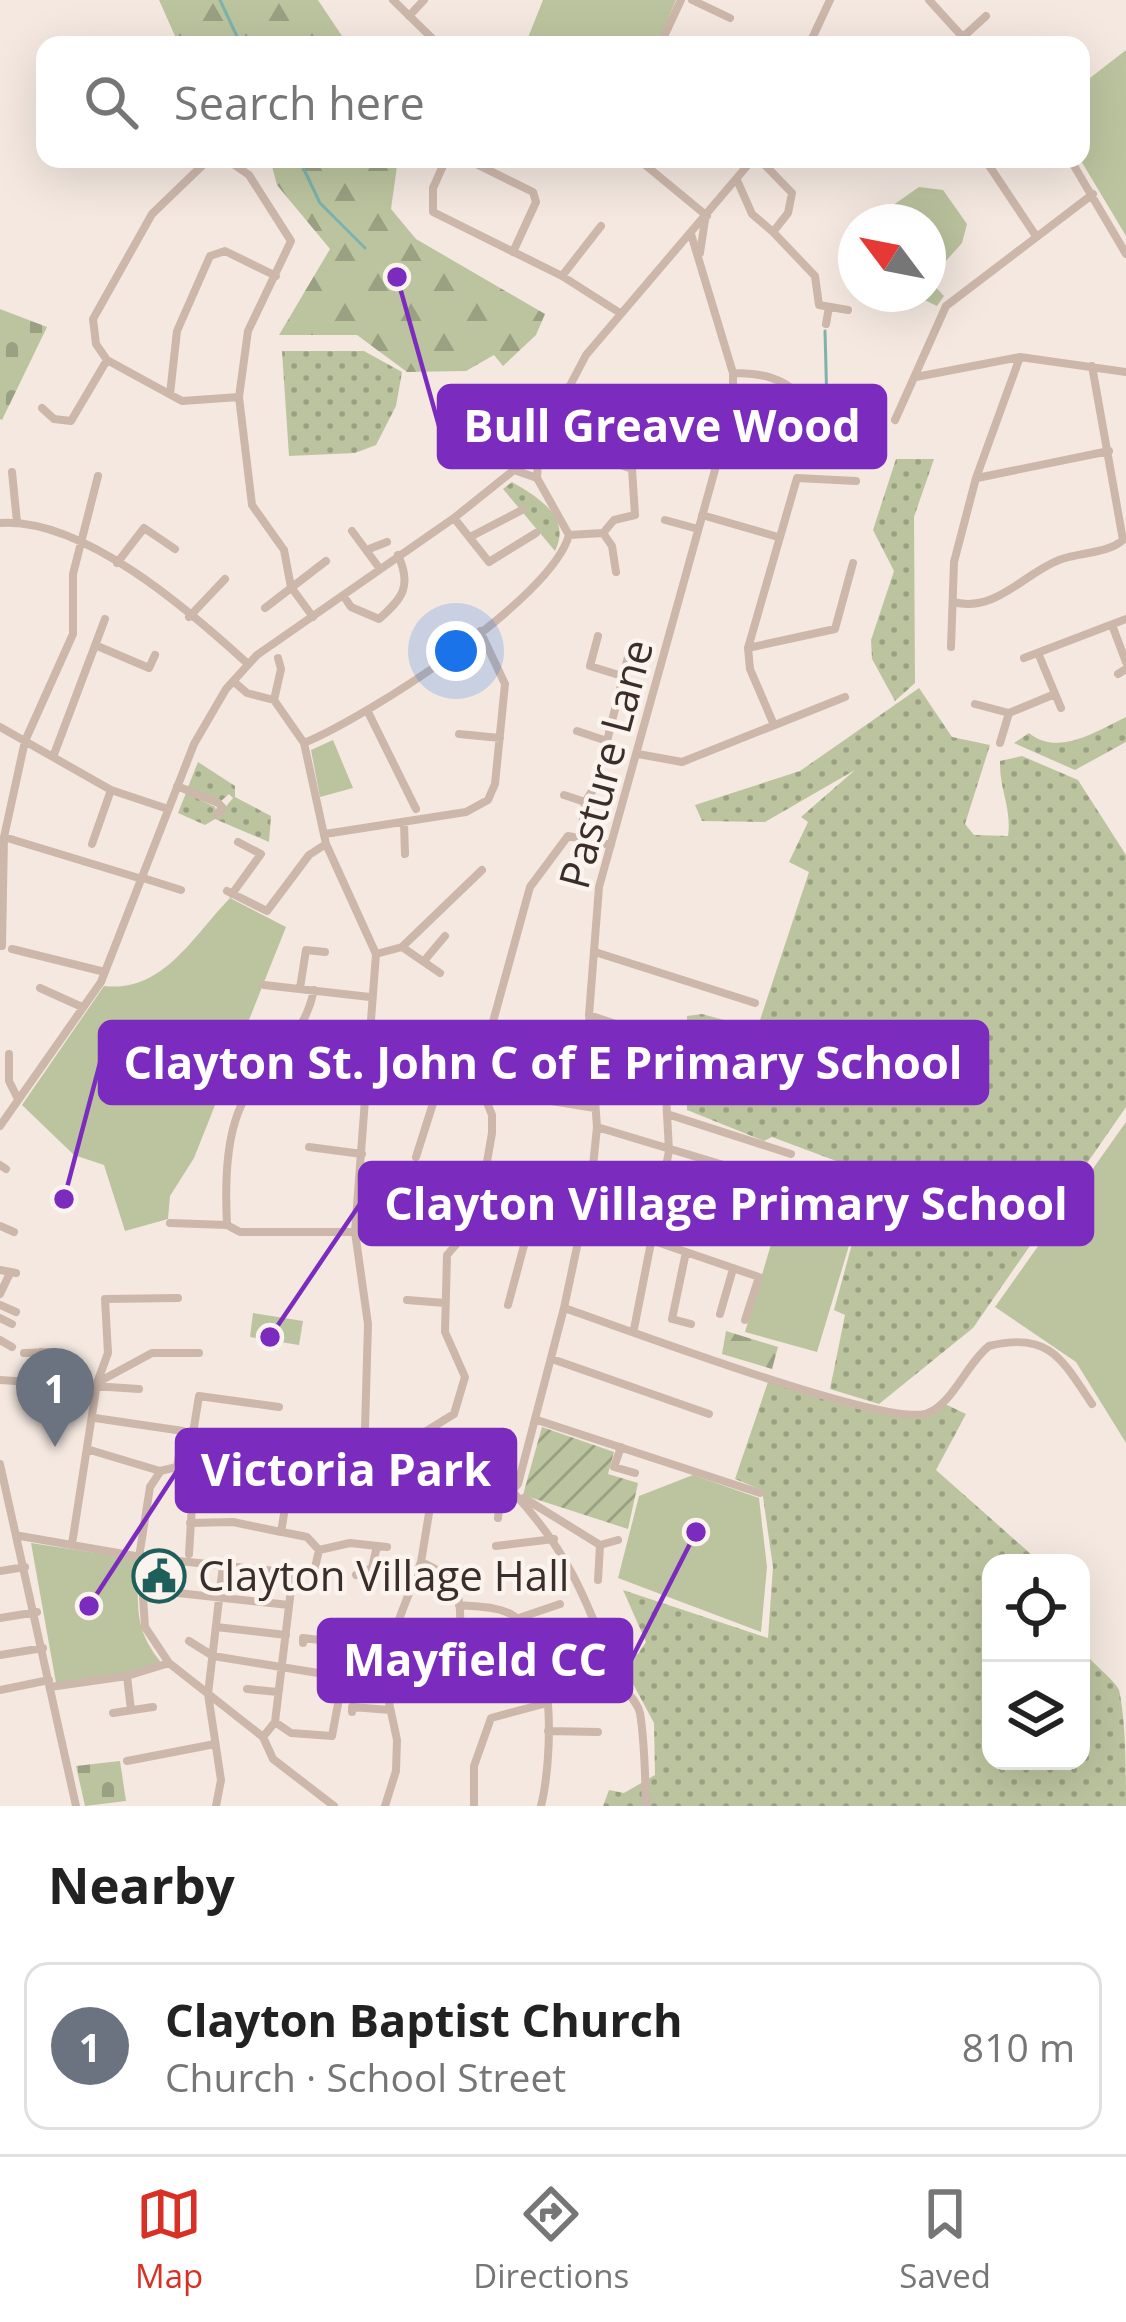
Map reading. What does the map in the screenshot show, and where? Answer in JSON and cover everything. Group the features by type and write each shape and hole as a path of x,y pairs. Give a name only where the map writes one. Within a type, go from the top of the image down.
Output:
{"street":[{"path":"393,0 430,36"},
{"path":"410,16 424,0"},
{"path":"665,36 681,0"},
{"path":"692,0 730,18"},
{"path":"813,36 830,0"},
{"path":"929,0 961,36"},
{"path":"970,36 986,16"},
{"path":"200,168 152,214 93,319 96,344 107,360 182,401 239,397"},
{"path":"240,168 250,175 288,229 291,242 248,331 239,397 246,488 260,520 284,550 291,587 313,617"},
{"path":"442,168 433,188 434,212 562,276 620,313"},
{"path":"485,168 533,191 536,202 513,252"},
{"path":"648,168 706,218"},
{"path":"0,1126 105,972 205,718 233,681 249,664 514,470 538,441 586,355 748,168"},
{"path":"765,168 792,194 788,213 773,232"},
{"path":"991,168 1036,236"},
{"path":"1076,168 1126,254"},
{"path":"737,180 752,214 815,276 818,302 838,308"},
{"path":"895,420 946,306 1093,194"},
{"name":"Pasture Lane","path":"700,259 706,218"},
{"path":"562,276 601,226"},
{"name":"Pasture Lane","path":"512,1491 537,1420 584,1217 597,1126 589,1015 599,887 733,405 733,373 691,234"},
{"path":"170,394 177,331 210,256 225,251 276,275"},
{"path":"826,324 829,307"},
{"path":"916,377 1020,357 1126,372"},
{"path":"951,647 954,562 976,478 1020,357"},
{"path":"42,408 54,419 71,421 107,360"},
{"path":"953,602 966,606 991,600 1062,559 1120,544 1126,531 1092,366"},
{"path":"733,373 768,375 788,384 801,396 801,416"},
{"path":"538,441 537,478 569,535"},
{"path":"976,478 1109,451"},
{"path":"569,535 603,532 614,520 635,514 632,469 604,459"},
{"path":"514,470 537,478"},
{"path":"12,472 17,522"},
{"path":"98,476 73,574 74,634 25,741 4,837 7,948 105,972"},
{"path":"774,725 750,669 748,648 797,478 856,482"},
{"path":"469,537 521,510"},
{"path":"702,514 778,537"},
{"path":"454,518 489,562 536,532"},
{"path":"665,520 698,529"},
{"path":"0,523 17,522 80,539 249,664"},
{"path":"117,563 144,528 175,549"},
{"path":"352,530 380,569"},
{"path":"603,532 613,546 616,572"},
{"path":"304,743 368,712 480,631 537,586 569,535"},
{"path":"369,549 387,542"},
{"path":"343,595 351,607 379,619 402,599 407,584 398,555"},
{"path":"266,608 326,561"},
{"path":"748,648 835,629 854,563"},
{"path":"189,617 225,579"},
{"path":"53,757 105,619"},
{"path":"1024,658 1126,619"},
{"path":"1112,625 1123,668"},
{"path":"238,842 261,854 230,893 267,911 326,839 466,812 488,800 506,684 480,631"},
{"path":"598,636 590,666 622,676"},
{"path":"95,645 149,668 154,655"},
{"path":"581,836 585,802 596,785 630,649"},
{"path":"1038,653 1061,708"},
{"path":"274,700 281,669 278,658"},
{"path":"233,681 248,693 274,700 304,743 326,839 376,954 356,1232 368,1324 363,1498"},
{"path":"976,704 1009,713 1055,694"},
{"path":"638,754 682,762 845,697"},
{"path":"368,712 416,809"},
{"path":"1000,743 1009,713"},
{"path":"0,727 111,790 168,809"},
{"path":"577,731 604,740"},
{"path":"459,734 500,738"},
{"path":"177,786 222,807"},
{"path":"92,844 111,790"},
{"path":"564,795 585,802"},
{"path":"404,823 405,854"},
{"path":"387,1501 421,1436 454,1414 465,1377 445,1332 447,1255 466,1233 481,1196 492,1115 479,1083 530,887 561,841 581,836 611,845"},
{"path":"4,837 181,890"},
{"path":"376,954 402,946 482,870"},
{"path":"424,961 445,936"},
{"path":"28,954 32,939"},
{"path":"402,946 440,973"},
{"path":"301,988 306,950 325,952"},
{"path":"595,952 755,1003"},
{"path":"47,976 52,959"},
{"path":"264,985 370,997"},
{"path":"40,988 83,1007"},
{"path":"227,1225 236,1119 258,1080 301,1034 314,990"},
{"path":"589,1015 664,1040 669,1151 634,1329"},
{"path":"8,1054 9,1081 18,1099"},
{"path":"416,1157 442,1075 465,1054 483,1058"},
{"path":"521,1067 592,1077"},
{"path":"514,1095 595,1108"},
{"path":"667,1114 791,1154"},
{"path":"597,1126 783,1183 794,1177 808,1181 813,1170"},
{"path":"420,1144 432,1149"},
{"path":"309,1147 362,1154"},
{"path":"664,1185 726,1207"},
{"path":"584,1217 759,1277 745,1320"},
{"path":"170,1223 227,1225 240,1232 356,1232"},
{"path":"0,1226 14,1232"},
{"path":"387,1227 466,1233"},
{"path":"508,1305 526,1238 578,1241"},
{"path":"686,1252 672,1319 691,1324"},
{"path":"720,1314 733,1269"},
{"path":"0,1294 9,1272"},
{"path":"72,1544 98,1384 108,1353 106,1299 178,1298"},
{"path":"407,1300 445,1303"},
{"path":"0,1305 16,1312"},
{"path":"564,1308 816,1392 911,1417 938,1408 989,1346 1030,1341 1062,1359 1092,1404"},
{"path":"0,1318 12,1324"},
{"path":"0,1340 12,1347"},
{"path":"41,1352 41,1383"},
{"path":"24,1353 53,1352"},
{"path":"98,1384 152,1353 199,1353"},
{"path":"552,1359 709,1414"},
{"path":"0,1380 140,1388"},
{"path":"178,1468 200,1396 279,1407"},
{"path":"95,1418 273,1444"},
{"path":"537,1420 760,1493"},
{"path":"621,1447 614,1467 635,1473"},
{"path":"90,1450 160,1471 178,1468 387,1501 512,1491 600,1545 618,1540"},
{"path":"0,1464 37,1612 76,1806"},
{"path":"160,1471 150,1486 141,1557 145,1627 169,1664 263,1737 273,1759 334,1806"},
{"path":"281,1532 289,1485"},
{"path":"512,1491 554,1539 578,1576 591,1623 607,1644 615,1675 640,1707 646,1806"},
{"path":"498,1518 501,1493"},
{"path":"385,1806 396,1771 388,1648 421,1562 431,1501"},
{"path":"189,1554 192,1505"},
{"path":"514,1512 529,1509"},
{"path":"190,1522 233,1522 307,1537 319,1550"},
{"path":"20,1536 141,1557 293,1573 274,1722 263,1737"},
{"path":"496,1546 554,1539"},
{"path":"319,1550 350,1543 382,1546 364,1577"},
{"path":"598,1580 600,1545"},
{"path":"319,1550 314,1572 323,1574"},
{"path":"421,1562 448,1574 459,1605 460,1647"},
{"path":"216,1806 220,1780 208,1694 223,1565"},
{"path":"0,1571 25,1567"},
{"path":"141,1589 289,1605"},
{"path":"459,1605 519,1618 560,1604"},
{"path":"0,1618 37,1612"},
{"path":"519,1618 544,1672 548,1703 549,1774 541,1806"},
{"path":"216,1628 286,1635"},
{"path":"303,1643 303,1638 388,1648"},
{"path":"189,1641 213,1655 282,1663 343,1677 332,1736 291,1732 274,1722"},
{"path":"0,1655 43,1648"},
{"path":"544,1672 568,1663 582,1673 588,1691"},
{"path":"0,1690 127,1676 169,1664"},
{"path":"127,1676 131,1711"},
{"path":"247,1689 278,1692"},
{"path":"474,1806 474,1766 491,1718 548,1703"},
{"path":"113,1713 153,1707"},
{"path":"352,1712 352,1707 390,1710"},
{"path":"548,1731 598,1732"},
{"path":"133,1762 215,1744"}],"green space":[{"path":"159,0 318,0 342,36 175,36"},
{"path":"543,0 676,0 661,36 529,36"},
{"path":"1126,50 1126,236 1085,168 1090,168 1090,78"},
{"path":"272,168 397,168 391,209 416,239 545,314 536,335 503,366 494,355 466,371 407,372 357,335 279,335 330,249 277,185"},
{"path":"919,187 943,190 967,224 962,243 946,261 946,204 895,204"},
{"path":"0,309 47,327 2,420 0,419"},
{"path":"282,351 364,351 402,372 396,406 376,445 355,453 289,456"},
{"path":"896,459 934,459 914,517 915,683 895,701 872,659 871,640 894,571 873,530"},
{"path":"512,482 542,501 556,518 559,539 555,551 503,489"},
{"path":"919,688 952,737 990,745 965,824 974,835 1008,836 1000,761 1022,756 1078,780 1126,855 1126,1107 973,1328 879,1404 830,1389 845,1315 834,1310 871,1174 772,1137 764,1141 687,1110 687,1016 702,1014 757,1029 809,872 789,862 808,822 801,817 855,770 765,822 702,821 695,805 800,771"},
{"path":"1126,717 1126,742 1075,770 1014,743 1029,733 1052,743 1078,739"},
{"path":"333,740 353,788 320,797 311,750"},
{"path":"198,762 235,786 235,797 271,816 269,842 215,819 205,825 178,813 186,793 215,807 218,816 233,798 229,794 221,801 188,787"},
{"path":"230,898 286,927 194,1158 170,1196 168,1219 125,1231 104,1165 74,1155 22,1105 104,986 125,986 160,971"},
{"path":"1126,1122 1126,1443 1076,1362 995,1307"},
{"path":"788,1187 861,1206 817,1352 745,1332"},
{"path":"253,1313 303,1321 299,1345 250,1337"},
{"path":"726,1331 778,1347 772,1369 722,1354"},
{"path":"769,1379 881,1413 925,1412 945,1404 966,1414 936,1470 1031,1554 982,1554 982,1770 1090,1770 1090,1659 1119,1690 1126,1806 603,1806 609,1790 624,1793 655,1775 654,1723 615,1650 638,1654 646,1642 623,1590 768,1638 773,1567 762,1490 735,1479"},
{"path":"542,1427 614,1452 608,1474 638,1483 628,1529 523,1495"},
{"path":"693,1475 759,1498 767,1567 761,1632 618,1578 639,1496"},
{"path":"31,1543 136,1559 142,1628 165,1667 56,1683"},
{"path":"120,1761 126,1801 85,1806 76,1766"}],"waterway":[{"path":"220,0 237,36"},
{"path":"303,168 320,203 365,248"},
{"path":"819,437 827,407 825,331"}],"place":[{"name":"Bull Greave Wood","path":"397,277"},
{"name":"Clayton St. John C of E Primary School","path":"64,1199"},
{"name":"Clayton Village Primary School","path":"270,1337"},
{"name":"Clayton Baptist Church","path":"55,1447"},
{"name":"Mayfield CC","path":"696,1532"},
{"name":"Clayton Village Hall","path":"159,1576"},
{"name":"Victoria Park","path":"89,1606"}]}
